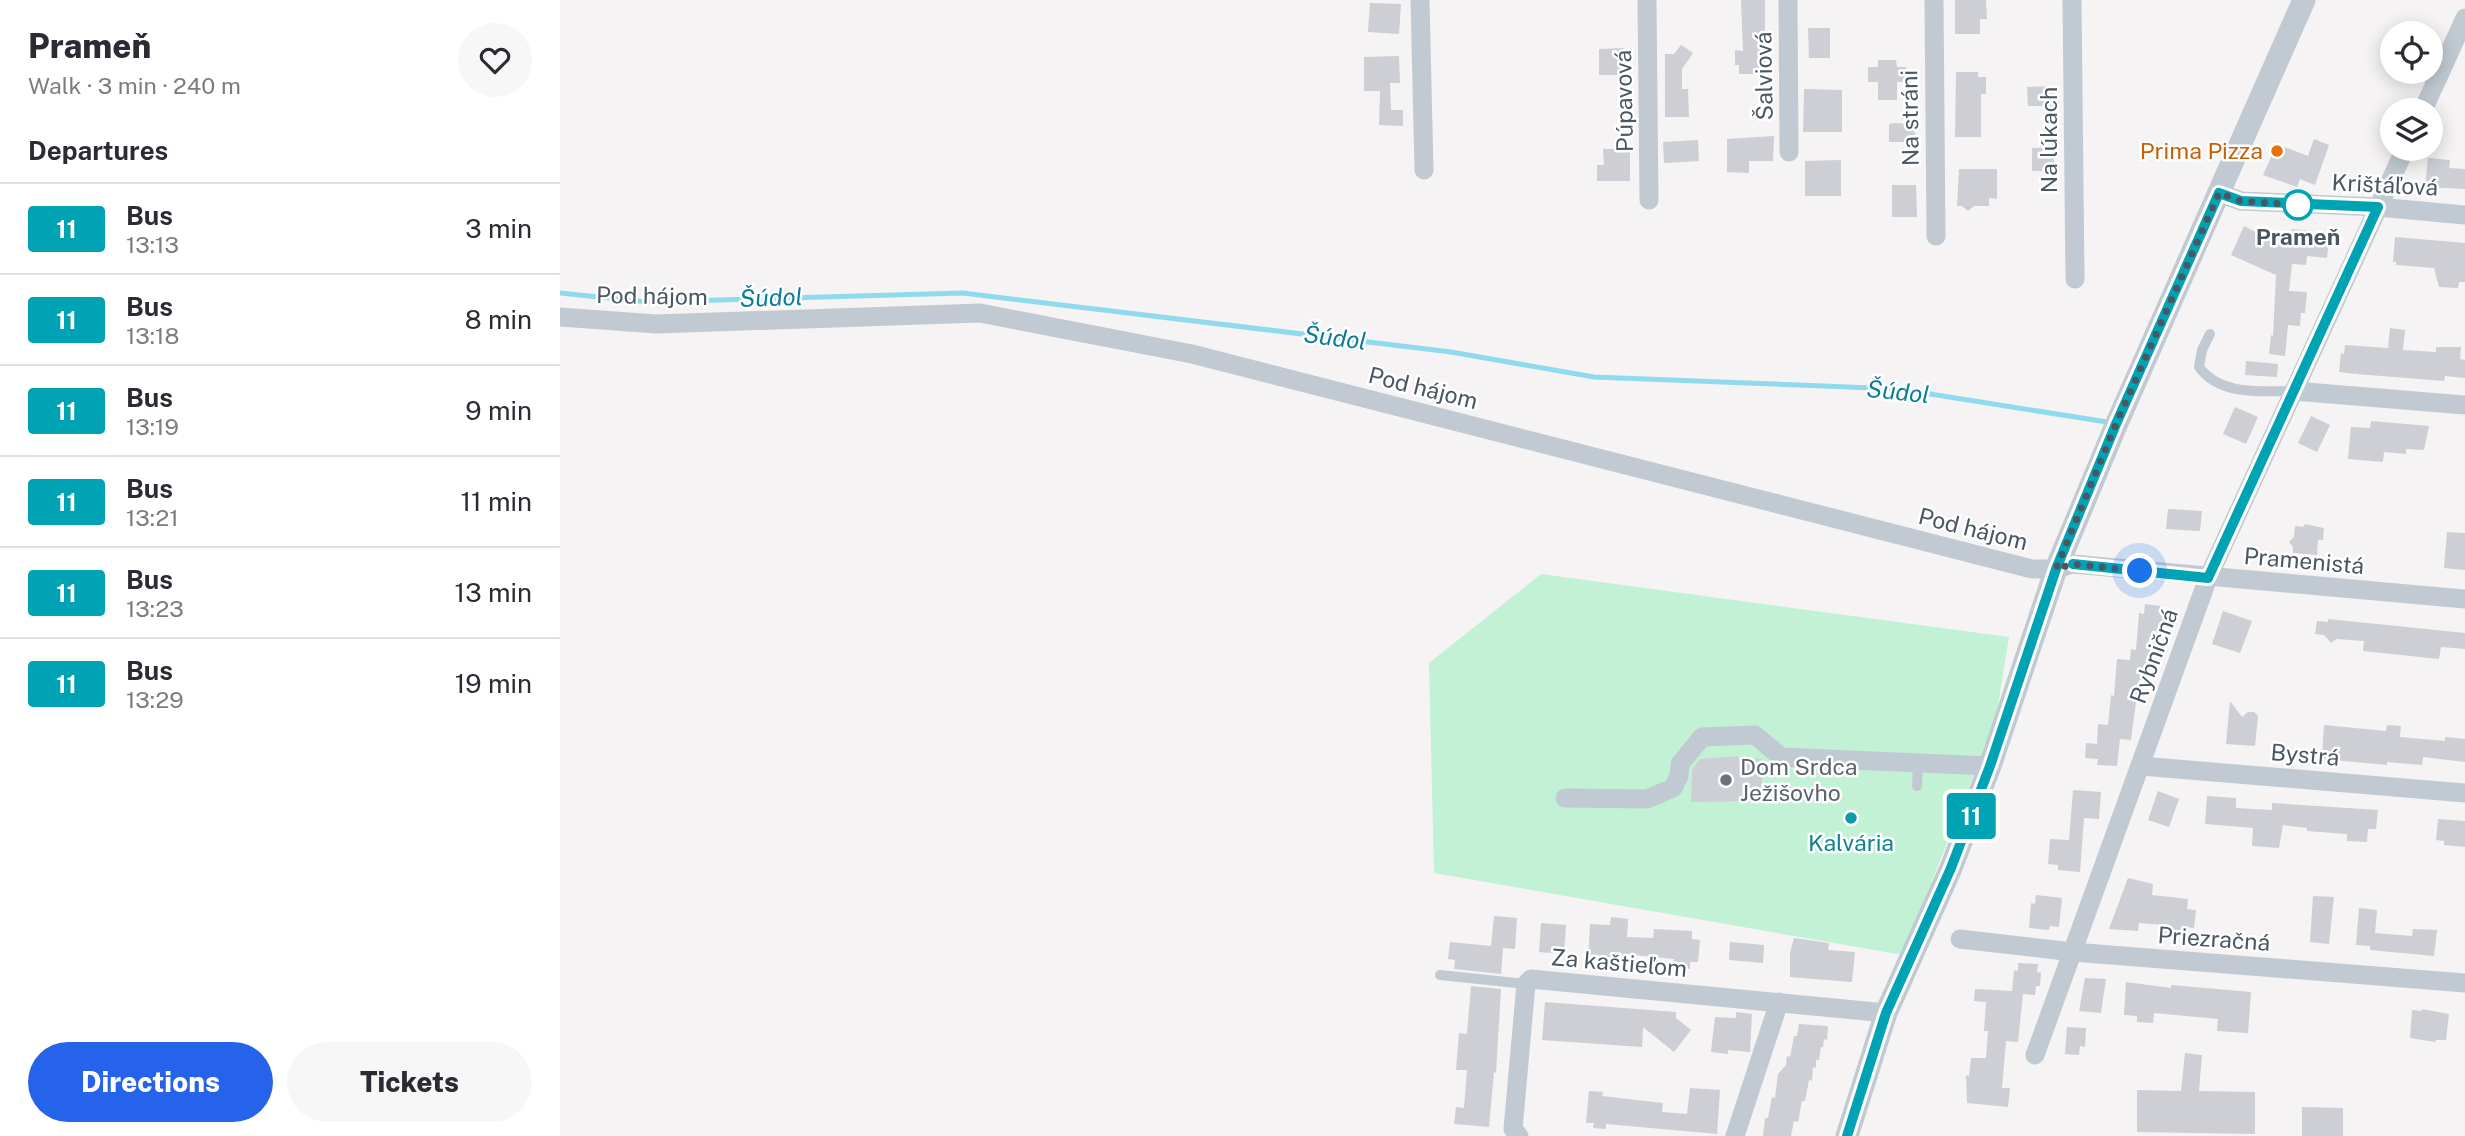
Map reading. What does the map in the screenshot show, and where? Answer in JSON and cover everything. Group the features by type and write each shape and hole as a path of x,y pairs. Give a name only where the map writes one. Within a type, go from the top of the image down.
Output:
{"street":[{"path":"1420,0 1424,170"},
{"name":"Púpavová","path":"1647,0 1649,200"},
{"name":"Šalviová","path":"1788,0 1789,152"},
{"name":"Na stráni","path":"1934,0 1936,236"},
{"name":"Na lúkach","path":"2072,0 2075,279"},
{"path":"1847,1136 1886,1013 1951,868 1990,766 2056,569 2116,424 2304,0"},
{"path":"2428,98 2465,18"},
{"name":"Rybničná","path":"2035,1055 2208,578 2399,161"},
{"name":"Krištáľová","path":"2219,193 2241,201 2378,207 2465,215"},
{"name":"Pod hájom","path":"560,317 656,324 980,313 1192,354 2032,569 2056,569"},
{"path":"2294,391 2465,405"},
{"name":"Pramenistá","path":"2056,569 2073,564 2465,599"},
{"path":"1565,798 1647,799 1673,788 1679,776 1680,764 1702,737 1755,735 1781,757 1990,766"},
{"name":"Bystrá","path":"2141,766 2465,793"},
{"name":"Priezračná","path":"1960,939 2073,952 2465,983"},
{"name":"Za kaštieľom","path":"1519,1136 1513,1129 1526,984 1531,979 1886,1013"},
{"path":"1735,1136 1779,1002"}],"lane":[{"path":"2210,334 2202,350 2199,367 2206,376 2218,384 2239,389 2294,391"},
{"path":"1917,786 1918,763"},
{"path":"1440,975 1526,984"}],"green space":[{"path":"1541,574 2009,637 1996,718 1903,955 1434,873 1429,663"}],"building":[{"path":"1741,0 1765,0 1765,74 1739,74 1739,65 1735,65 1735,50 1743,51"},
{"path":"1955,0 1986,0 1987,19 1980,19 1980,34 1955,34"},
{"path":"1370,3 1401,4 1399,34 1368,32"},
{"path":"1808,28 1830,28 1830,58 1809,58"},
{"path":"1681,45 1693,53 1682,69 1682,89 1688,89 1689,117 1665,117 1665,54 1674,54"},
{"path":"1624,48 1625,75 1599,75 1599,49"},
{"path":"1399,56 1400,83 1390,83 1391,110 1403,110 1403,126 1379,125 1380,91 1364,91 1364,57"},
{"path":"1878,60 1896,60 1897,67 1906,67 1906,82 1897,82 1897,100 1878,100 1878,82 1868,82 1868,67 1878,67"},
{"path":"1956,72 1978,72 1978,77 1986,77 1986,94 1981,94 1981,137 1955,137"},
{"path":"2054,86 2054,106 2028,106 2027,87"},
{"path":"1804,89 1842,90 1842,132 1803,132"},
{"path":"1889,124 1915,124 1915,142 1889,142"},
{"path":"1774,136 1773,161 1749,161 1749,173 1727,172 1727,139"},
{"path":"2314,139 2329,145 2315,185 2300,179 2297,187 2263,175 2277,144 2308,156"},
{"path":"1698,140 1699,161 1664,163 1663,142"},
{"path":"2032,148 2054,148 2054,171 2032,171"},
{"path":"1603,149 1630,149 1630,181 1597,181 1597,165 1604,165"},
{"path":"1841,160 1841,196 1805,196 1805,161"},
{"path":"2450,160 2449,168 2465,169 2465,189 2425,187 2428,161"},
{"path":"1959,169 1997,169 1997,199 1989,198 1989,206 1974,206 1968,211 1957,206"},
{"path":"1892,185 1916,185 1917,217 1892,217"},
{"path":"2244,226 2275,242 2290,244 2292,229 2329,236 2327,258 2307,256 2306,265 2292,264 2289,291 2307,292 2305,313 2301,313 2300,326 2288,325 2285,356 2269,354 2271,335 2273,336 2276,275 2231,255"},
{"path":"2395,237 2465,243 2465,282 2459,282 2458,288 2439,287 2434,268 2396,265 2396,262 2393,262"},
{"path":"2390,328 2405,330 2403,350 2436,352 2436,347 2461,347 2460,359 2465,360 2465,378 2445,376 2444,381 2356,374 2356,371 2355,374 2339,372 2341,353 2344,354 2345,345 2388,348"},
{"path":"2246,361 2278,364 2277,377 2245,375"},
{"path":"2235,407 2258,417 2246,444 2223,434"},
{"path":"2311,416 2330,425 2317,452 2298,443"},
{"path":"2371,421 2429,426 2424,450 2406,449 2406,454 2384,452 2383,462 2348,459 2351,427 2370,428"},
{"path":"2168,509 2202,511 2200,531 2166,529"},
{"path":"2305,524 2324,528 2323,540 2318,540 2317,555 2293,553 2289,542 2294,537 2295,526 2303,527"},
{"path":"2447,532 2465,533 2465,570 2444,568"},
{"path":"2145,604 2161,606 2167,632 2162,639 2154,639 2148,680 2139,680 2131,740 2120,739 2117,766 2097,765 2098,759 2085,758 2086,743 2097,744 2098,724 2108,725 2117,659 2130,660 2131,649 2136,650 2139,613 2144,614"},
{"path":"2223,611 2252,621 2240,653 2212,644"},
{"path":"2328,619 2465,633 2465,649 2441,647 2439,659 2363,651 2364,641 2336,639 2331,643 2324,635 2315,634 2317,621 2328,622"},
{"path":"2230,701 2242,717 2248,712 2254,712 2258,716 2255,746 2226,744"},
{"path":"2324,725 2386,731 2387,725 2401,726 2400,737 2445,741 2445,737 2465,739 2465,762 2423,757 2422,765 2387,762 2387,765 2322,759"},
{"path":"1738,756 1738,759 1762,759 1762,801 1691,802 1692,769 1700,759"},
{"path":"2073,790 2101,792 2099,819 2084,818 2080,872 2058,870 2058,865 2048,864 2050,839 2069,840"},
{"path":"2158,791 2179,799 2169,827 2148,820"},
{"path":"2207,796 2236,798 2236,808 2272,810 2272,803 2378,810 2376,829 2368,829 2367,842 2347,841 2347,834 2307,831 2307,828 2283,825 2279,848 2252,846 2253,828 2205,824"},
{"path":"2438,819 2465,821 2465,847 2444,845 2444,841 2436,840"},
{"path":"2128,878 2153,884 2152,895 2188,899 2187,909 2196,910 2194,928 2185,927 2184,935 2164,933 2164,925 2139,923 2138,931 2109,929"},
{"path":"2036,895 2062,898 2059,927 2050,926 2049,930 2029,928 2031,903 2035,904"},
{"path":"2313,896 2334,897 2329,944 2310,942"},
{"path":"2359,908 2377,910 2375,933 2412,936 2413,929 2437,930 2434,956 2370,950 2370,946 2356,945"},
{"path":"1494,916 1517,918 1515,949 1503,948 1501,974 1454,969 1455,960 1448,959 1450,942 1491,946"},
{"path":"1611,917 1628,919 1627,937 1653,938 1654,929 1692,931 1692,939 1700,940 1698,962 1690,962 1690,969 1673,967 1674,959 1625,954 1624,963 1588,960 1590,924 1610,925"},
{"path":"1541,923 1566,925 1564,954 1539,952"},
{"path":"1794,938 1829,943 1828,950 1855,952 1852,982 1790,977 1790,953"},
{"path":"1730,942 1764,945 1763,963 1729,960"},
{"path":"2018,963 2038,964 2037,972 2041,973 2040,986 2036,986 2035,995 2023,994 2018,1042 2006,1041 2002,1088 2010,1088 2008,1107 1967,1103 1966,1075 1969,1076 1971,1058 1986,1058 1988,1031 1984,1031 1986,1002 1974,1001 1975,989 2012,991 2014,970 2018,971"},
{"path":"2085,978 2106,979 2101,1013 2079,1011"},
{"path":"2126,982 2171,988 2171,985 2251,992 2248,1033 2217,1031 2218,1019 2154,1013 2153,1023 2137,1022 2137,1016 2124,1015"},
{"path":"1471,986 1501,989 1496,1073 1494,1072 1489,1127 1454,1124 1456,1107 1464,1108 1467,1070 1456,1070 1459,1033 1467,1034"},
{"path":"1545,1002 1676,1012 1676,1018 1691,1030 1674,1052 1643,1027 1642,1047 1542,1040"},
{"path":"2412,1010 2449,1014 2446,1040 2435,1042 2410,1038"},
{"path":"1736,1012 1752,1014 1750,1052 1711,1052 1715,1017 1736,1018"},
{"path":"1799,1024 1828,1026 1827,1040 1824,1039 1819,1060 1816,1060 1816,1068 1813,1067 1812,1081 1809,1080 1805,1101 1802,1101 1798,1122 1794,1121 1791,1136 1763,1136 1765,1118 1768,1118 1772,1097 1775,1098 1778,1074 1786,1065 1787,1056 1790,1057"},
{"path":"2067,1027 2086,1028 2085,1047 2080,1046 2079,1055 2065,1054"},
{"path":"2185,1053 2202,1055 2199,1091 2255,1092 2255,1134 2137,1132 2137,1090 2181,1091"},
{"path":"1690,1088 1720,1090 1717,1134 1606,1124 1606,1129 1593,1128 1594,1123 1586,1123 1589,1091 1603,1092 1602,1096 1663,1103 1662,1112 1687,1114"},
{"path":"2302,1107 2343,1108 2343,1136 2302,1136"}],"waterway":[{"name":"Šúdol","path":"560,293 647,302 963,293 1451,352 1594,377 1899,389 2107,422"}],"bus line":[{"name":"11","path":"1847,1136 1886,1013 1951,868 1990,766 2056,569 2116,424 2219,193 2241,201 2378,207 2208,578 2073,564"}],"place":[{"name":"Prima Pizza","path":"2277,151"},
{"name":"Prameň","path":"2298,205"},
{"name":"Dom Srdca Ježišovho","path":"1726,780"},
{"name":"Kalvária","path":"1851,818"}],"route":[{"path":"2140,571 2073,564 2056,569 2116,424 2219,193 2241,201 2298,205"}]}
